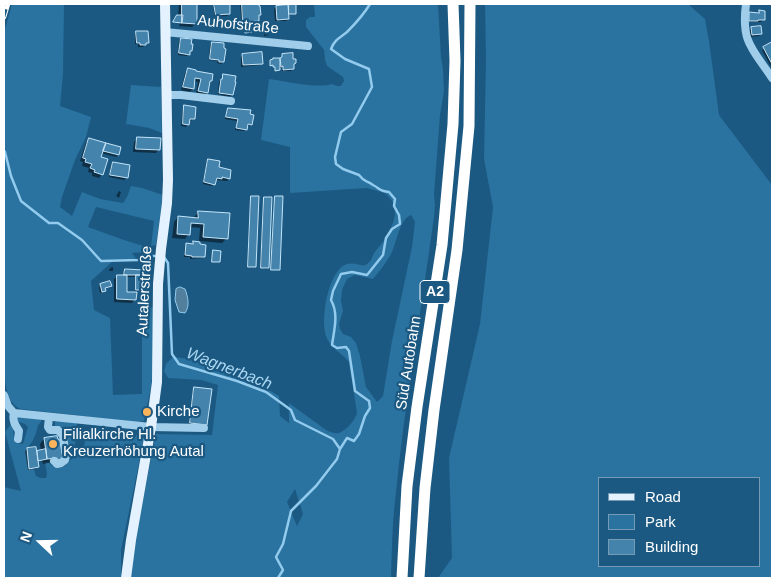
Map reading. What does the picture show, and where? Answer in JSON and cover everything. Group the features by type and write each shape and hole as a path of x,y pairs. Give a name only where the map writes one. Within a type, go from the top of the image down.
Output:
{"highway":[{"name":"Süd Autobahn","path":"402,578 407,486 442,245 453,124 454,4"},
{"name":"Süd Autobahn","path":"419,578 425,488 457,250 469,126 470,4"}],"main road":[{"name":"Autalerstraße","path":"126,578 157,382 159,263 168,180 165,4"}],"street":[{"path":"746,4 745,34 753,50 772,78"},
{"name":"Auhofstraße","path":"165,32 308,46"},
{"path":"166,95 181,95 231,102"},
{"path":"4,395 8,406 14,413 151,427 204,428"},
{"path":"14,413 13,418 19,431 18,439"},
{"path":"49,417 48,427 50,430 58,430 63,436 66,456 65,460 61,463 57,464 54,461"}],"green space":[{"path":"12,4 64,4 63,74 60,106 91,117 86,137 75,160 60,207 72,216 82,192 100,199 123,203 131,186 163,195 156,245 151,246 154,221 96,207 88,227 150,248 145,252 132,253 136,259 113,261 91,281 94,310 110,318 113,395 142,394 142,311 153,307 153,370 144,421 137,422 21,409 12,402 7,392 4,369 4,33"},
{"path":"314,4 438,4 444,91 440,115 434,195 435,205 399,466 393,521 391,578 131,578 132,555 156,434 212,435 218,385 201,380 168,378 164,371 166,364 173,357 205,364 264,387 279,396 280,416 289,423 289,403 326,430 334,433 342,432 348,427 353,422 357,413 349,362 330,344 326,336 324,328 325,307 330,285 340,268 347,264 366,265 386,238 395,215 394,204 385,193 367,188 290,193 290,147 261,140 269,79 318,86 332,84 341,86 344,81 343,77 327,66 324,50 306,27 306,20 310,17 315,17","holes":["411,215 415,222 412,247 392,341 383,396 377,402 366,387 356,343 351,337 343,334 340,329 339,324 343,311 342,290 347,279 355,275 373,279 390,256 400,227","295,489 303,514 297,526 287,502"]},
{"path":"485,4 688,4 705,19 719,115 772,185 772,578 438,578 452,558 449,458 480,324 493,207 484,159"},
{"path":"131,85 161,87 162,133 149,128 126,124"},
{"path":"17,417 41,419 34,437 27,448 29,469 34,469 36,476 41,478 46,478 47,474 45,462 49,462 51,465 59,468 65,466 75,455 81,456 83,454 86,433 89,430 135,437 140,431 142,432 144,439 121,550 121,578 4,578 4,487 21,491 5,432 11,424 16,443 23,444 28,427 17,421"},
{"path":"57,421 77,423 74,454 71,457 69,457 63,427 57,428 55,426"}],"shaded area":[{"path":"180,287 185,289 188,298 188,307 185,313 179,312 175,300 176,289"}],"building":[{"path":"182,4 197,4 197,24 182,23"},
{"path":"214,4 230,4 230,14 216,15"},
{"path":"242,4 259,4 261,15 259,15 259,21 243,22"},
{"path":"289,4 296,4 296,14 289,14"},
{"path":"288,5 289,19 277,20 276,6"},
{"path":"759,10 765,11 765,20 749,21 749,12 759,13"},
{"path":"177,15 183,15 182,23 173,22"},
{"path":"251,21 252,32 245,33 245,28 242,28 242,22"},
{"path":"761,26 762,34 752,35 751,27"},
{"path":"136,31 148,31 149,43 140,45 140,43 137,43"},
{"path":"181,38 192,39 191,44 193,44 190,55 179,53"},
{"path":"212,42 224,43 224,48 226,49 224,62 210,59"},
{"path":"772,42 772,64 763,47"},
{"path":"262,52 263,64 243,65 242,54"},
{"path":"293,53 293,59 296,59 294,69 283,70 280,58 282,54"},
{"path":"280,58 280,70 275,71 273,65 270,66 270,60"},
{"path":"188,68 213,74 208,93 198,91 201,79 195,78 194,89 183,87"},
{"path":"223,74 236,76 233,95 219,93"},
{"path":"184,105 196,107 195,119 190,119 189,125 183,124"},
{"path":"228,108 251,110 250,114 254,115 252,125 248,124 247,130 236,128 238,119 226,117"},
{"path":"137,137 161,138 160,150 136,149"},
{"path":"89,138 106,143 101,157 108,159 103,175 94,172 95,170 90,168 92,164 85,162 86,159 83,158"},
{"path":"106,143 121,147 119,155 103,151"},
{"path":"208,159 220,161 219,167 231,170 230,179 217,178 215,185 204,182"},
{"path":"113,162 130,165 128,178 110,175"},
{"path":"251,196 259,196 256,267 248,267"},
{"path":"275,196 283,196 280,270 271,270"},
{"path":"264,197 272,197 269,268 261,268"},
{"path":"198,211 230,213 228,239 203,237 204,224 191,223 190,235 177,234 178,216 198,218"},
{"path":"193,241 206,245 205,257 185,255 186,243 193,244"},
{"path":"213,250 221,251 220,262 212,262"},
{"path":"125,269 144,270 144,275 124,275"},
{"path":"117,275 127,275 127,292 137,292 136,300 117,299"},
{"path":"136,275 147,275 147,290 136,290"},
{"path":"110,281 112,286 105,288 106,291 102,292 100,284"},
{"path":"194,387 212,389 207,425 190,423"},
{"name":"Filialkirche Hl. Kreuzerhöhung Autal","path":"57,436 60,440 63,459 47,459 44,438"},
{"path":"36,447 39,467 29,469 27,448"},
{"path":"46,449 47,459 38,461 37,451"}],"waterway":[{"path":"278,578 283,570 276,557 283,544 291,511 316,486 337,459 340,449 347,438 354,441 370,408 369,401 355,391 349,351 346,347 337,348 332,345 335,328 335,311 331,300 333,291 341,274 352,272 367,275 383,255 386,238 392,229 400,224 399,215 394,206 395,199 389,192 381,190 359,175 343,169 336,164 335,157 341,132 352,124 372,87 369,69 345,59 331,49 336,41 353,26 370,4"},
{"name":"Wagnerbach","path":"4,151 21,201 49,223 58,223 82,240 101,261 138,260 147,256 156,256"},
{"name":"Wagnerbach","path":"164,257 168,263 172,354 179,364 237,381 266,392 291,410 295,420 333,439 340,449"}],"railway":[{"path":"4,17 8,4"}],"place":[{"name":"Kirche","path":"147,412"},
{"name":"Filialkirche Hl. Kreuzerhöhung Autal","path":"53,444"}]}
